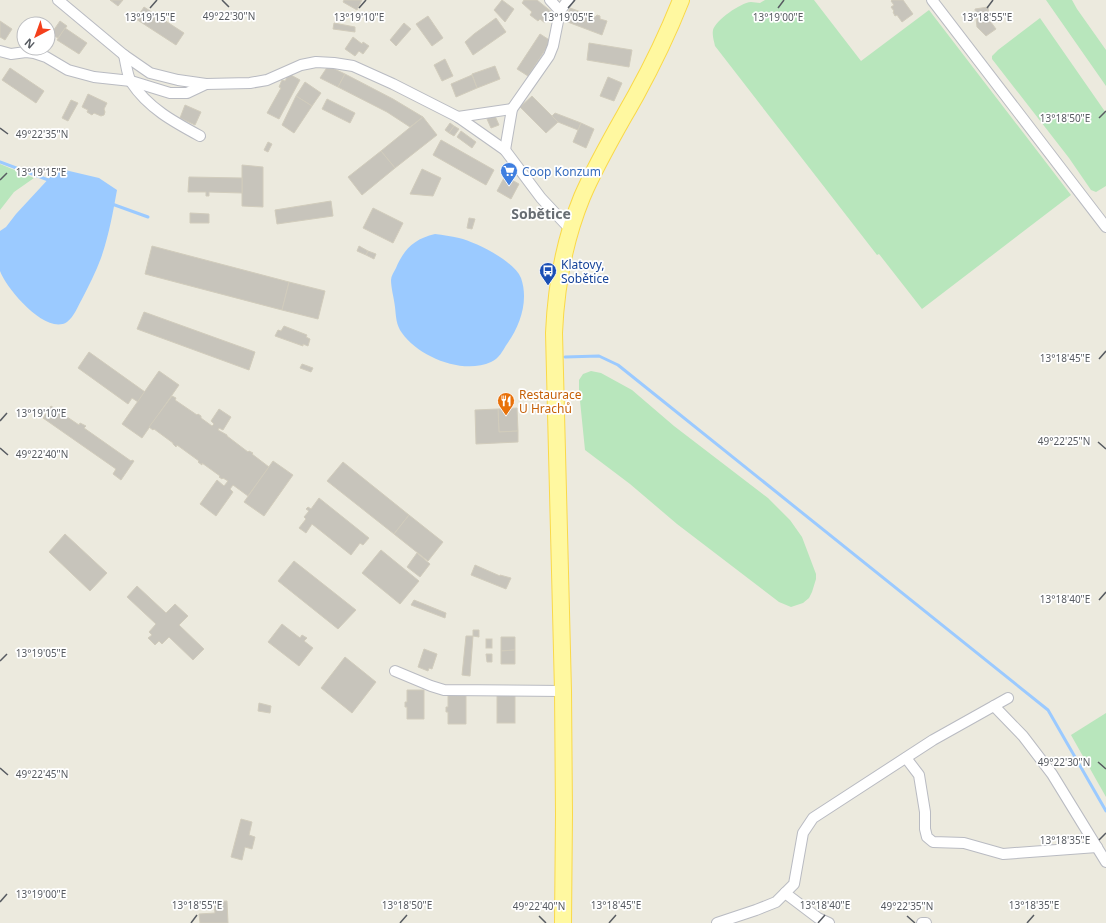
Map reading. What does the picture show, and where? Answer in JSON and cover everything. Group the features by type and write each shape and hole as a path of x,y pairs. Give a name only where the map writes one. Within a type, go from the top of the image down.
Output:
{"main road":[{"path":"563,923 563,691 554,333 557,293 560,270 570,230 583,196 601,157 652,65 681,0"}],"street":[{"path":"58,0 124,55 150,73 178,80 206,84 250,83 267,80 301,65 316,62 352,66 393,84 458,117 505,150 541,198 570,230"},
{"path":"550,0 560,11"},
{"path":"505,150 512,109 549,56 554,46 560,11 568,0"},
{"path":"932,0 1106,227"},
{"path":"0,51 12,54 26,52 34,53 68,70 94,77 130,81 170,93 187,93 206,84"},
{"path":"124,55 130,81 146,100 163,116 200,136"},
{"path":"458,117 512,109"},
{"path":"396,671 444,690 563,691"},
{"path":"718,923 733,920 776,902 794,884 803,833 813,818 933,740 1008,698"},
{"path":"994,706 1023,736 1052,774 1106,862"},
{"path":"906,758 919,775 925,812 925,829 927,837 933,842 964,843 1003,854 1097,847"},
{"path":"785,892 818,918 829,923"}],"green space":[{"path":"765,0 814,0 861,61 929,10 1071,195 922,309 879,254 877,255 715,46 713,30 723,17 741,5 751,2 760,3"},
{"path":"1046,0 1072,0 1106,50 1106,86"},
{"path":"1040,18 1106,113 1106,186 1096,192 1091,190 1069,158 992,59 992,56 998,50"},
{"path":"0,164 34,178 14,192 0,210"},
{"path":"591,371 601,373 632,390 674,426 768,498 790,520 802,537 816,574 816,579 809,598 803,603 791,607 779,602 677,524 630,484 585,450 579,380 583,374"},
{"path":"1106,713 1106,797 1071,735"}],"water":[{"path":"65,170 99,178 117,190 109,232 97,268 74,314 67,322 58,325 38,316 28,308 18,298 4,279 0,271 0,231 6,227 53,174"},
{"path":"435,234 466,240 494,253 511,265 521,278 524,295 522,313 512,337 496,359 491,362 468,366 455,365 442,361 430,356 410,342 399,327 391,286 392,276 406,250 421,239"}],"building":[{"path":"110,0 123,0 118,6"},
{"path":"344,0 362,0 357,10 343,2"},
{"path":"502,0 514,9 505,22 494,10"},
{"path":"524,0 537,0 553,13 545,23 540,19 538,21 530,15 532,12 522,3"},
{"path":"903,0 913,14 902,22 893,12 894,11 891,7 894,5 891,1"},
{"path":"144,7 184,33 176,45 136,19"},
{"path":"988,7 990,21 996,29 986,36 977,27 975,9"},
{"path":"570,8 595,17 597,15 600,16 600,19 607,21 602,35 565,21"},
{"path":"428,16 443,38 432,46 416,24"},
{"path":"496,18 506,32 473,55 465,42"},
{"path":"0,21 12,29 5,40 0,37"},
{"path":"60,21 67,26 58,38 56,37 56,27"},
{"path":"334,23 355,27 355,32 333,29"},
{"path":"404,23 411,29 396,46 390,40"},
{"path":"65,28 87,43 79,54 57,40"},
{"path":"540,34 551,41 528,76 517,69"},
{"path":"353,37 362,44 363,42 369,46 363,54 359,51 355,56 345,49"},
{"path":"589,43 632,50 629,67 587,60"},
{"path":"445,59 453,76 442,81 434,65"},
{"path":"328,66 345,74 338,87 320,78"},
{"path":"495,66 500,79 477,88 472,74"},
{"path":"10,68 44,91 36,103 2,80"},
{"path":"289,74 300,80 279,119 267,113 281,88 279,87 282,80 285,81"},
{"path":"345,74 393,99 423,117 410,127 387,112 338,87"},
{"path":"472,75 477,88 456,97 451,84"},
{"path":"608,77 622,83 614,101 600,96"},
{"path":"305,82 321,93 312,106 296,96"},
{"path":"88,94 107,103 104,109 104,115 101,116 94,113 92,115 87,112 88,110 82,107"},
{"path":"296,96 312,106 294,133 282,125"},
{"path":"532,96 558,122 546,133 520,107"},
{"path":"327,99 355,113 350,123 322,109"},
{"path":"71,100 78,103 68,121 62,118"},
{"path":"185,105 201,112 195,125 180,118"},
{"path":"555,113 581,123 578,130 558,122 552,116"},
{"path":"490,115 495,116 499,125 491,128 487,119"},
{"path":"423,117 437,135 395,168 381,151"},
{"path":"450,123 454,126 449,133 445,130"},
{"path":"581,123 594,129 586,148 573,142"},
{"path":"454,126 459,129 454,136 449,133"},
{"path":"461,131 476,142 472,148 457,137"},
{"path":"441,140 494,170 486,185 433,155"},
{"path":"268,142 272,144 268,152 264,150"},
{"path":"381,151 395,168 362,195 348,177"},
{"path":"242,165 263,167 263,207 242,206"},
{"path":"422,169 441,178 433,196 410,194"},
{"path":"505,176 519,184 511,199 497,191"},
{"path":"189,177 242,178 242,193 209,192 209,196 206,196 206,192 188,192"},
{"path":"331,201 333,216 277,224 275,210"},
{"path":"373,208 403,223 393,243 363,228"},
{"path":"190,213 209,214 209,223 190,223"},
{"path":"469,218 475,219 472,229 467,228"},
{"path":"152,246 289,282 282,310 145,274"},
{"path":"359,246 368,251 366,255 357,251"},
{"path":"368,251 376,254 374,259 366,255"},
{"path":"289,282 325,291 318,319 282,310"},
{"path":"144,312 255,352 249,370 137,329"},
{"path":"284,326 307,335 306,337 310,339 308,346 303,344 303,346 275,336 278,330 281,331"},
{"path":"89,352 145,392 138,402 132,398 128,404 78,368"},
{"path":"302,364 313,368 311,372 300,368"},
{"path":"159,371 179,385 142,438 122,424"},
{"path":"172,396 176,398 175,400 197,415 198,414 201,416 201,418 212,426 214,424 211,421 219,409 231,417 223,430 219,428 218,430 227,435 248,452 253,453 252,454 269,467 248,496 233,485 230,489 233,492 216,516 200,504 217,480 224,486 228,481 219,477 220,476 202,463 202,465 198,462 199,461 177,445 176,447 173,443 149,427"},
{"path":"51,406 79,425 80,423 86,426 84,428 131,461 134,461 121,480 113,474 116,469 43,418"},
{"path":"517,408 518,431 499,432 498,409"},
{"path":"498,409 499,432 518,431 518,442 476,444 475,410"},
{"path":"273,461 293,475 264,516 244,502"},
{"path":"343,462 409,515 394,534 327,481"},
{"path":"319,498 369,538 363,545 360,543 351,555 312,524 306,533 299,528 306,519 304,517 309,511 306,509 308,507 311,509"},
{"path":"409,515 443,542 428,561 394,534"},
{"path":"65,534 107,573 90,591 49,552"},
{"path":"381,550 419,581 400,604 362,573"},
{"path":"417,553 430,564 420,577 407,567"},
{"path":"294,561 356,610 338,629 278,581"},
{"path":"475,565 500,576 511,578 506,589 471,575"},
{"path":"137,586 166,613 175,604 188,616 179,625 204,649 193,660 169,637 162,644 159,641 155,645 148,638 152,635 149,632 156,624 127,597"},
{"path":"414,600 446,613 445,618 411,605"},
{"path":"282,624 300,638 302,635 307,638 304,641 313,648 299,666 268,642"},
{"path":"473,630 479,630 479,637 473,636"},
{"path":"466,636 473,636 470,676 462,675"},
{"path":"501,637 515,637 515,650 501,651"},
{"path":"486,639 492,639 492,648 486,648"},
{"path":"424,649 437,654 432,669 429,668 428,671 418,667"},
{"path":"515,650 515,664 501,664 501,651"},
{"path":"486,654 492,654 492,662 487,662"},
{"path":"345,657 376,682 352,713 321,688"},
{"path":"407,690 424,690 424,719 407,719 407,707 405,707 405,702 407,702"},
{"path":"448,695 466,695 466,724 448,724 448,712 446,712 446,707 448,707"},
{"path":"497,695 515,695 515,723 497,723"},
{"path":"259,703 271,706 270,713 258,711"},
{"path":"241,819 252,822 249,835 255,837 252,849 245,847 242,860 231,857"},
{"path":"227,901 228,923 200,923 199,914 215,913 214,902"}],"waterway":[{"path":"0,162 51,181"},
{"path":"112,204 148,217"},
{"path":"565,357 599,356 618,365 1048,710 1106,811"}],"place":[{"name":"Coop Konzum","path":"509,186"},
{"name":"Klatovy, Sobětice","path":"548,286"},
{"name":"Restaurace U Hrachů","path":"506,416"}],"district":[{"name":"Sobětice","path":"541,213"}]}
